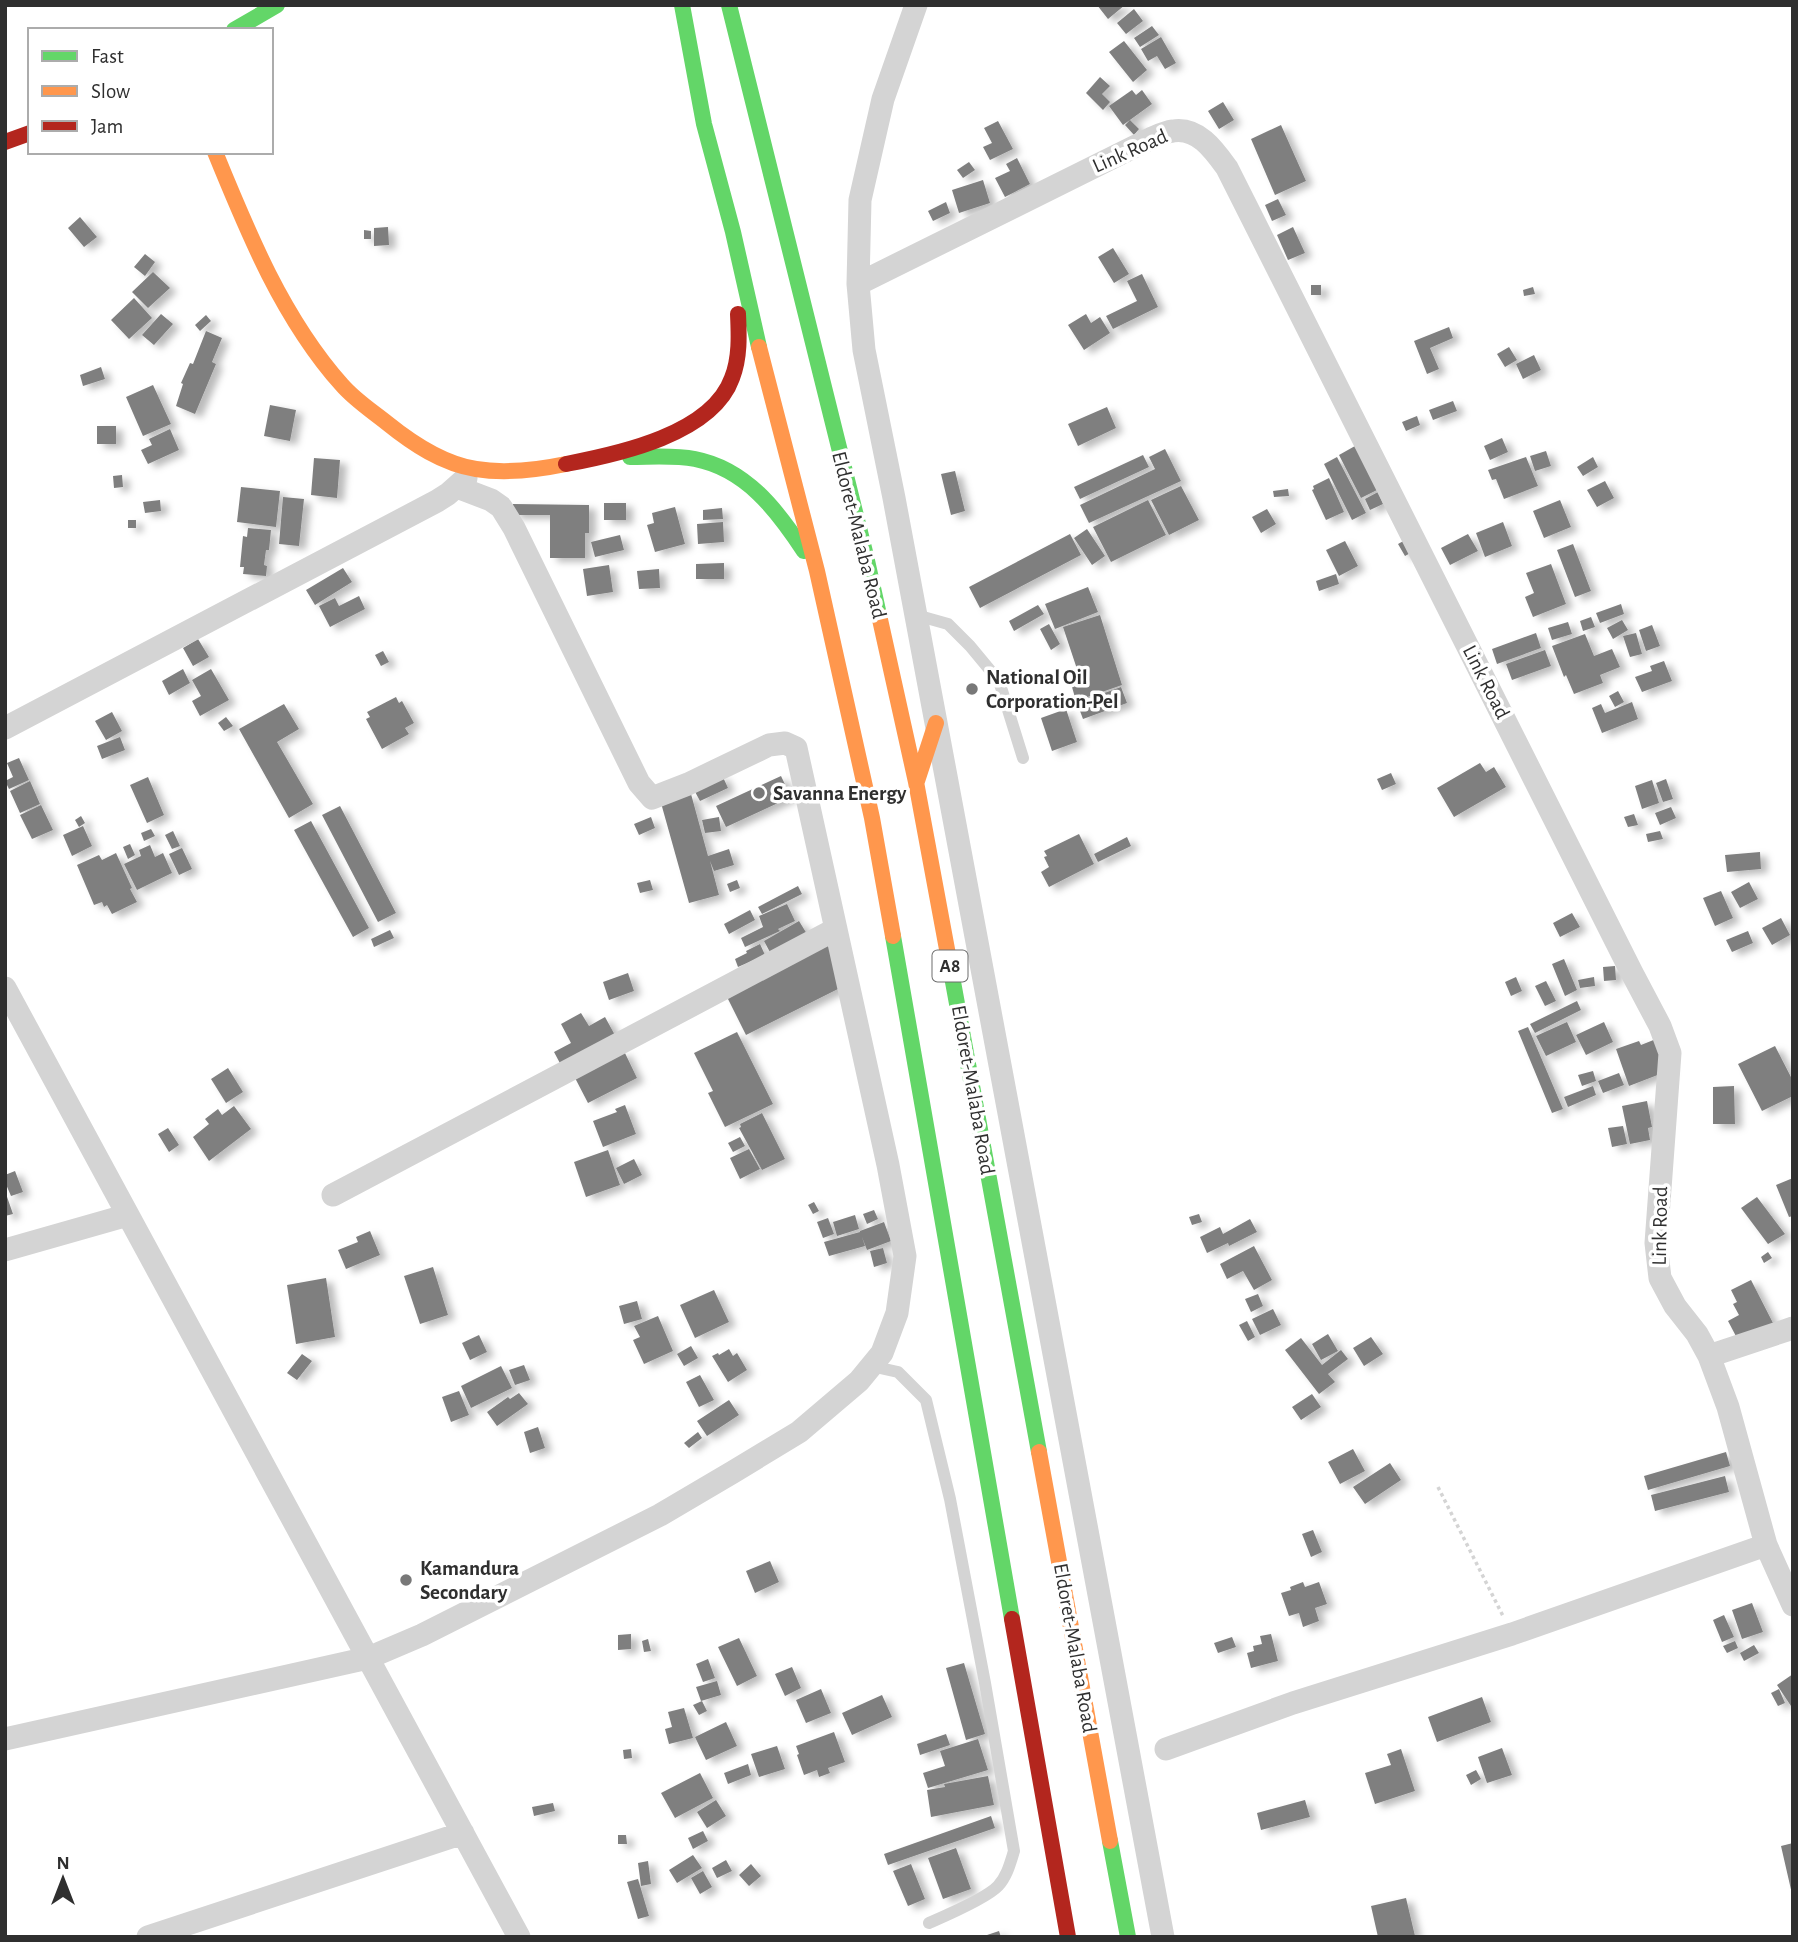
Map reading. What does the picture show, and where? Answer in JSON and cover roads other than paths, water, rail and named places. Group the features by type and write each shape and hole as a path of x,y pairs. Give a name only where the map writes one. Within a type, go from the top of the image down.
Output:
{"highway":[{"path":"240,26 277,5"},
{"name":"A8","path":"682,5 704,124 817,570 872,818 1068,1937"},
{"name":"Eldoret-Malaba Road","path":"729,5 866,556 916,782 1128,1937"},
{"path":"5,142 28,134"},
{"path":"200,154 223,172"},
{"path":"216,154 287,306 312,346 343,386 412,442 436,456 475,469 537,470 600,457 669,434 695,422 715,407 730,384 737,364 739,336 733,232"},
{"path":"600,457 671,456 719,464 743,478 758,491 790,530 817,570"},
{"path":"916,782 936,723"}],"street":[{"name":"Eldoret-Malaba Road","path":"916,5 883,99 860,200 858,284 864,350 1163,1937"},
{"name":"Link Road","path":"858,284 1150,139 1173,131 1193,132 1215,151 1227,168 1661,1026 1670,1053 1656,1243 1660,1278 1675,1306 1697,1334 1709,1356 1728,1407 1766,1545 1793,1605"},
{"path":"5,728 438,501 475,469"},
{"path":"5,1739 368,1658 422,1635 660,1515 799,1432 859,1381 882,1353 897,1313 905,1256 888,1165 796,748 785,743 769,745 652,798 639,782 514,528 501,507 491,500 457,487"},
{"path":"333,1195 836,929"},
{"path":"5,988 519,1937"},
{"path":"5,1250 128,1215"},
{"path":"1709,1356 1793,1328"},
{"path":"1167,1749 1293,1703 1512,1634 1766,1545"},
{"path":"148,1937 463,1833"}],"lane":[{"path":"240,26 243,5"},
{"path":"916,615 948,624 999,681 1023,758"},
{"path":"871,1366 898,1372 926,1401 950,1499 1014,1851 1007,1872 996,1888 929,1923"}],"place":[{"name":"National Oil Corporation-Pel","path":"972,689"},
{"name":"Savanna Energy","path":"759,793"},
{"name":"Kamandura Secondary","path":"406,1580"}]}
